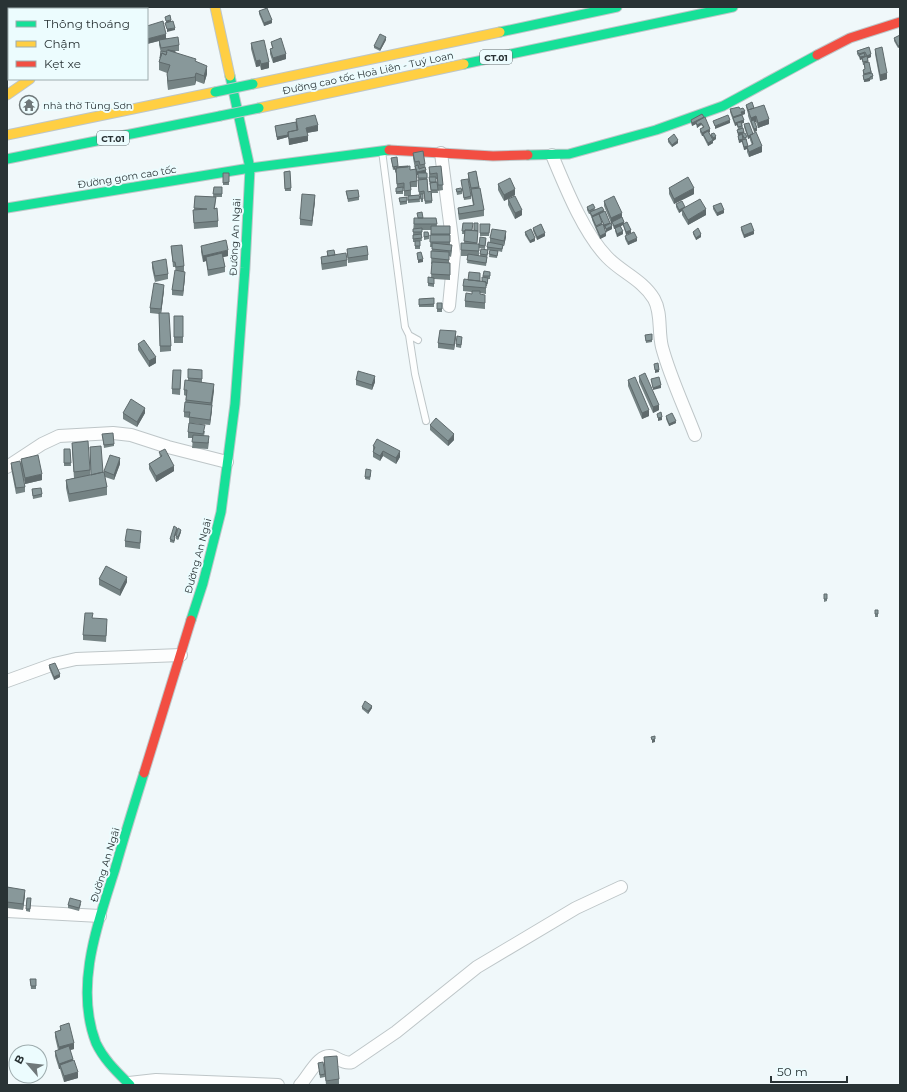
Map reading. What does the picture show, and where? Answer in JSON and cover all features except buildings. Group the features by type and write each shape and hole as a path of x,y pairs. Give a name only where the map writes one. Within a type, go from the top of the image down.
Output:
{"main road":[{"name":"Đường An Ngãi","path":"130,1084 107,1062 95,1041 87,1015 90,956 100,916 203,583 221,512 236,389 245,268 250,168 215,7"},
{"name":"Đường cao tốc Hoà Liên - Tuý Loan","path":"7,134 215,92 617,7"},
{"name":"Đường cao tốc Hoà Liên - Tuý Loan","path":"7,159 259,108 733,7"},
{"name":"Đường gom cao tốc","path":"7,208 250,168 389,150 493,156 568,154 656,130 723,106 850,38 900,22"},
{"path":"7,95 29,80"}],"street":[{"path":"441,153 454,254 449,306"},
{"path":"552,155 578,212 600,248 615,264 643,285 651,293 658,309 661,344 695,435"},
{"path":"7,467 42,444 59,436 113,433 131,436 181,451 227,462"},
{"path":"7,681 54,664 76,659 181,654"},
{"path":"300,1085 317,1063 326,1057 332,1056 344,1062 352,1062 396,1032 477,966 576,908 621,887"},
{"path":"7,911 100,916"},
{"path":"130,1084 156,1080 278,1085"}],"lane":[{"path":"382,151 405,327 409,335 412,360 426,421"},
{"path":"409,335 418,340"}],"traffic: fast":[{"path":"500,32 617,7"},
{"path":"464,64 733,7"},
{"path":"528,155 569,154 656,130 723,106 817,55"},
{"path":"191,620 203,583 221,512 235,404 245,268 250,168 230,76"},
{"path":"215,92 253,84"},
{"path":"220,116 259,108"},
{"path":"7,159 220,116"},
{"path":"7,208 250,168 389,150"},
{"path":"130,1085 99,1049 90,1021 87,999 88,977 96,933 144,773"}],"traffic: slow":[{"path":"215,7 230,76"},
{"path":"253,84 500,32"},
{"path":"259,108 464,64"},
{"path":"7,95 29,80"},
{"path":"7,135 215,92"}],"traffic: jam":[{"path":"817,55 850,38 900,22"},
{"path":"389,150 493,156 528,155"},
{"path":"144,773 191,620"}],"place":[{"name":"nhà thờ Tùng Sơn","path":"29,105"}]}
